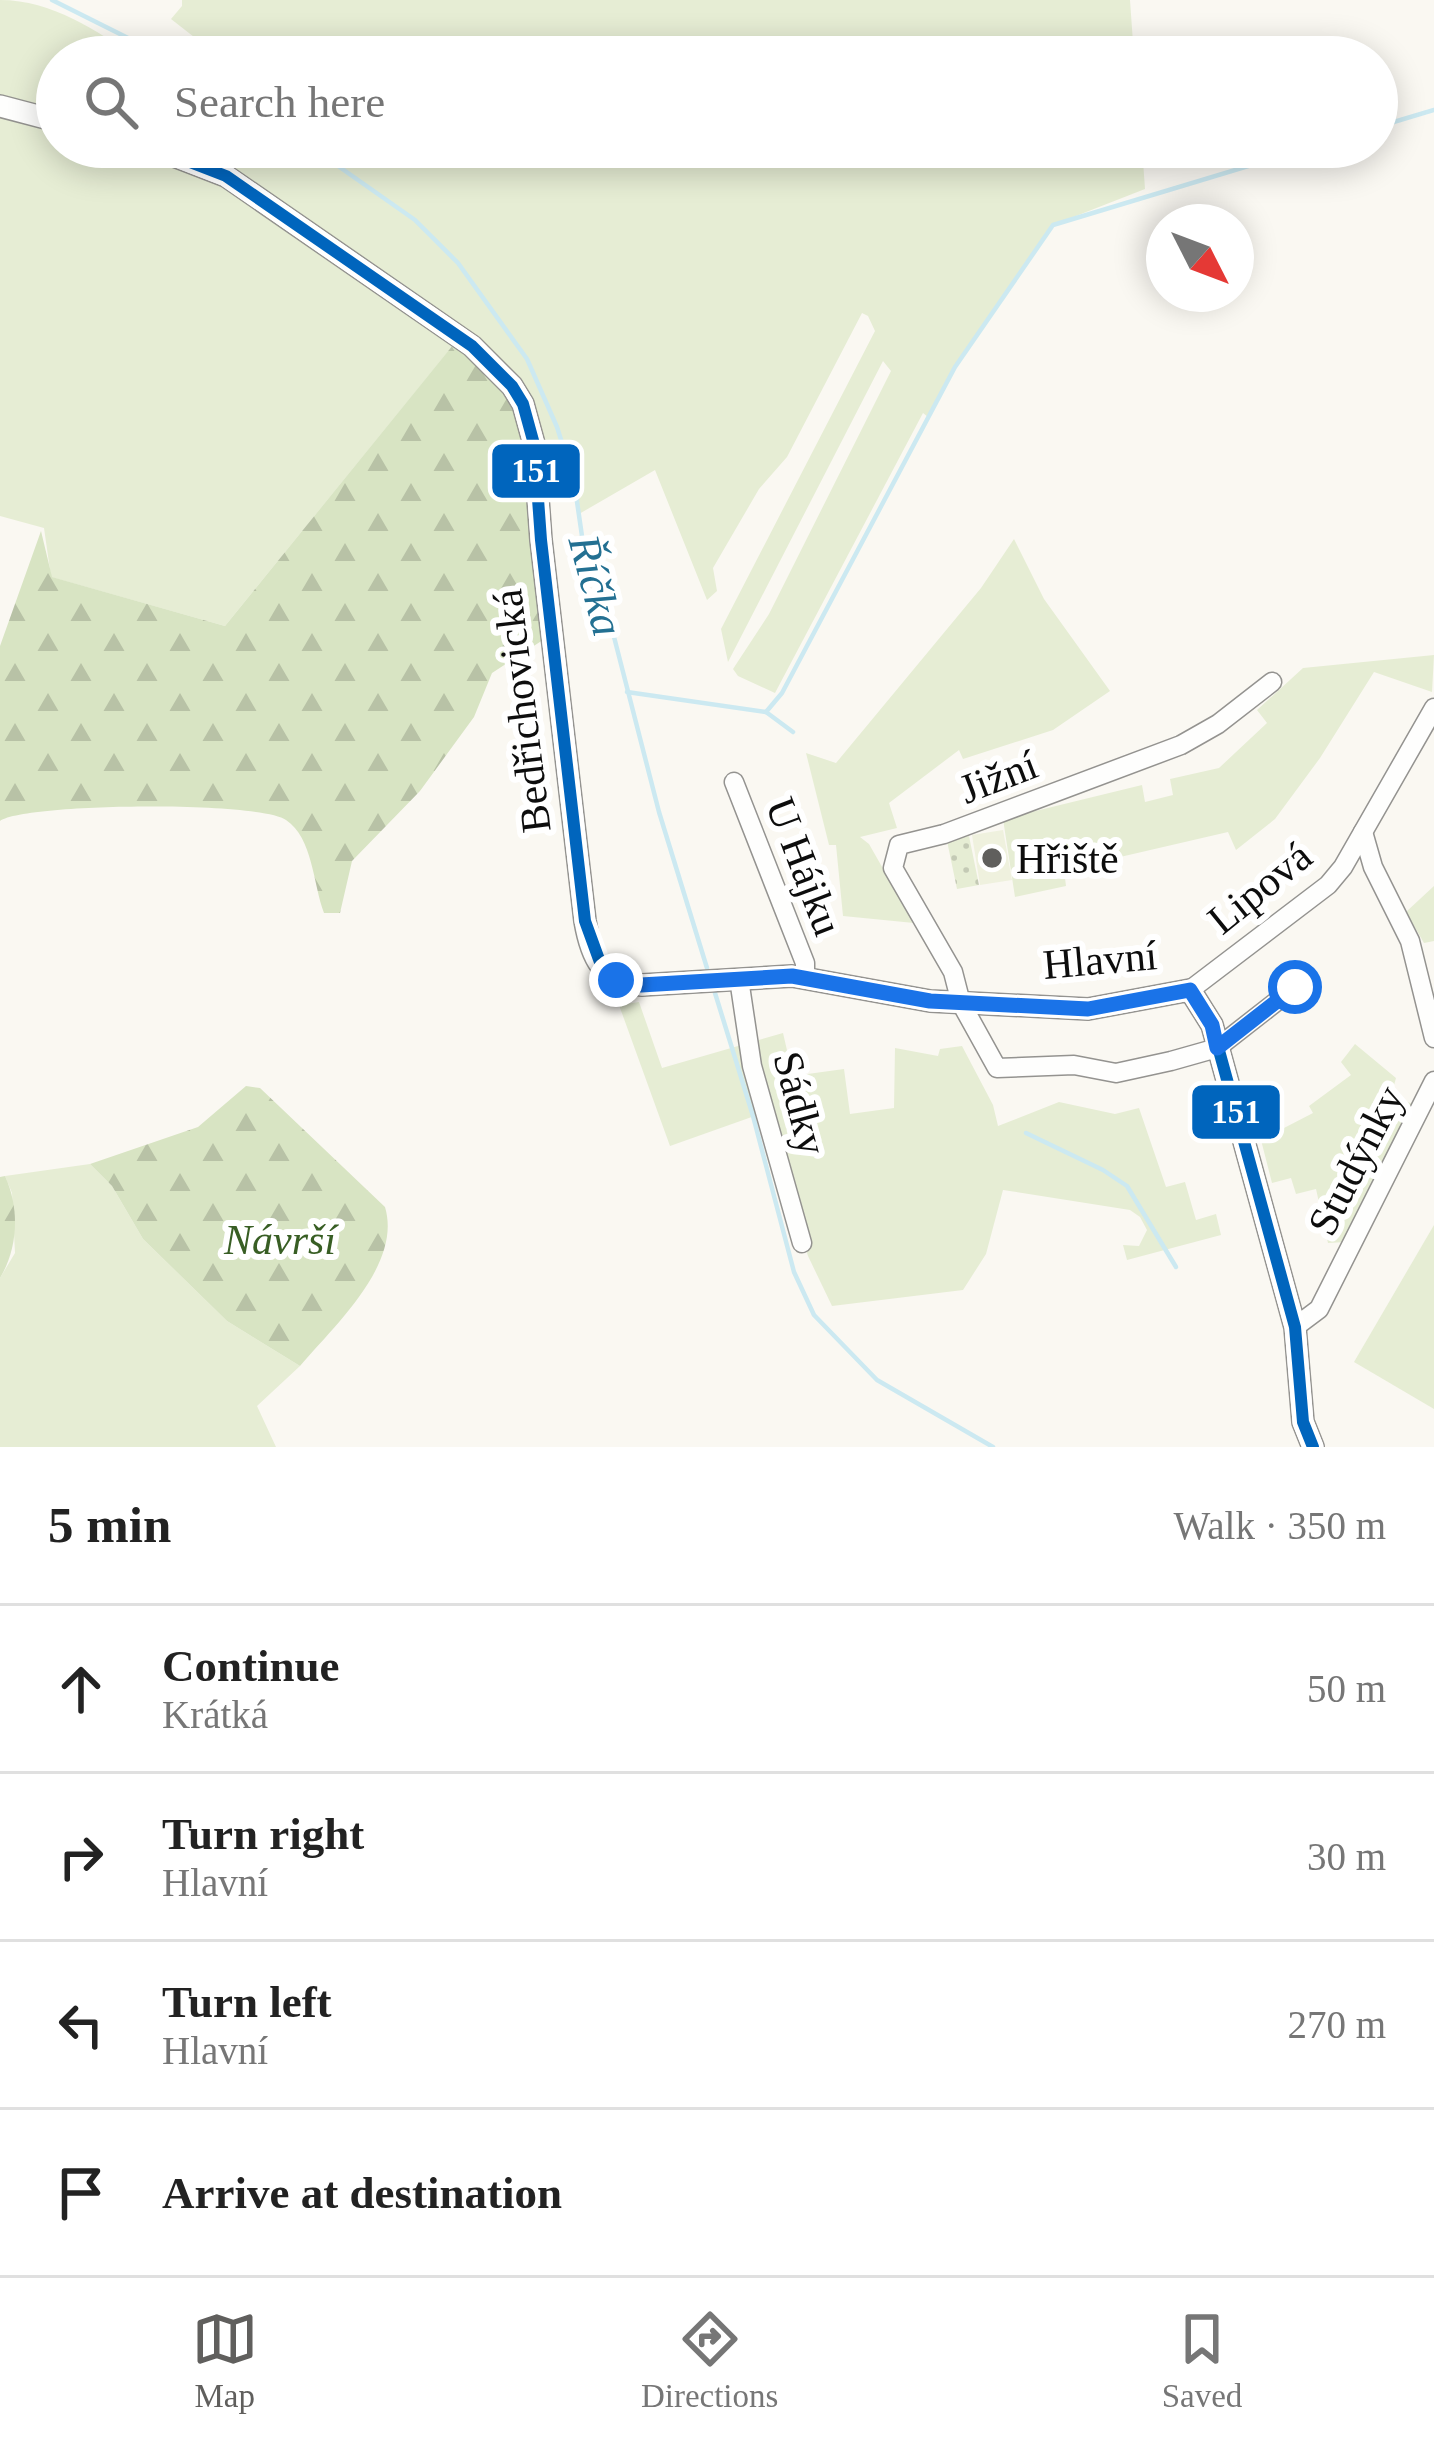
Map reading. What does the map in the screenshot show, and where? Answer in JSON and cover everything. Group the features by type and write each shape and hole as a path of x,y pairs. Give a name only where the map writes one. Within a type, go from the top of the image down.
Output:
{"street":[{"path":"0,106 36,115"},
{"name":"Bedřichovická","path":"205,168 226,176 472,346 512,386 530,423 587,937 597,963 616,980"},
{"name":"Jižní","path":"961,1003 953,972 893,868 899,845 944,834 1181,745 1218,724 1272,682"},
{"name":"Lipová","path":"1190,990 1328,885 1343,867 1434,708"},
{"name":"U Hájku","path":"734,782 805,963 805,977"},
{"path":"1363,832 1372,867 1410,940 1434,1038"},
{"path":"1343,867 1372,867"},
{"name":"Hlavní","path":"616,980 641,985 805,977 930,1001 1088,1009 1190,990 1212,1025 1295,1327 1303,1422 1313,1447"},
{"name":"Sádky","path":"739,979 752,1066 802,1243"},
{"path":"961,1003 997,1067 1074,1065 1116,1073 1217,1048 1295,987"},
{"name":"Studýnky","path":"1295,1327 1319,1309 1434,1081"}],"green space":[{"path":"0,0 56,11 103,36 36,36 36,168 1144,168 1145,189 1053,225 955,367 928,417 923,413 775,693 733,669 769,614 891,371 883,361 728,662 721,629 875,331 862,313 787,457 759,489 713,568 717,591 707,600 655,470 579,514 574,481 459,338 225,626 51,577 44,528 0,516"},
{"path":"182,0 1130,0 1133,36 193,36 171,19"},
{"path":"453,345 506,391 526,434 546,638 492,673 474,717 420,791 352,861 340,913 324,913 307,850 295,828 267,814 190,807 95,808 0,821 0,646 41,531 52,577 225,626"},
{"path":"1014,539 1044,599 1110,691 1053,730 963,759 959,750 889,803 897,828 860,837 869,844 914,923 843,916 836,845 829,845 806,753 836,763 981,588"},
{"path":"1434,655 1432,692 1374,672 1275,819 1236,850 1228,832 1064,870 1066,886 1015,897 1003,819 1142,785 1145,802 1173,795 1170,779 1219,768 1267,723 1257,710 1303,668"},
{"name":"Hřiště","path":"1003,830 1012,880 980,885 972,835"},
{"path":"969,836 979,885 957,889 947,841"},
{"path":"1434,886 1434,941 1424,943 1406,912"},
{"path":"639,1002 662,1068 783,1033 793,1076 844,1069 850,1114 894,1108 895,1048 938,1056 940,1049 962,1046 993,1105 998,1126 1059,1102 1115,1114 1139,1108 1166,1187 1185,1182 1196,1220 1216,1214 1221,1235 1127,1260 1123,1245 1139,1246 1147,1230 1130,1210 1003,1190 986,1254 963,1290 832,1306 808,1256 763,1113 670,1146 619,1005"},
{"path":"1355,1044 1396,1078 1391,1096 1413,1104 1346,1242 1328,1243 1316,1189 1296,1194 1291,1178 1272,1183 1261,1140 1313,1113 1309,1106 1351,1075 1341,1062"},
{"name":"Návrší","path":"246,1086 260,1088 385,1207 388,1228 375,1271 300,1366 227,1321 143,1239 112,1186 90,1164 198,1127"},
{"path":"90,1164 112,1186 143,1239 227,1321 300,1366 257,1406 276,1447 0,1447 0,1278 15,1253 12,1193 5,1176"},
{"path":"5,1176 15,1228 0,1278 0,1177"},
{"path":"1434,1225 1434,1409 1354,1362"}],"waterway":[{"name":"Říčka","path":"52,0 124,36"},
{"path":"1398,121 1434,110"},
{"name":"Říčka","path":"341,168 415,220 458,263 527,359 574,481 583,543 707,968"},
{"path":"766,712 782,693 955,367 1053,225 1242,168"},
{"path":"627,692 766,712 793,732"},
{"name":"Říčka","path":"715,993 794,1272 814,1315 877,1380 993,1447"},
{"path":"1026,1133 1127,1186 1176,1267"}],"transit line":[{"name":"151","path":"205,168 226,176 472,346 512,386 523,404 534,444 585,921 601,965 617,979 642,985 792,976 930,1001 1088,1009 1190,990 1212,1025 1295,1327 1303,1422 1313,1447"}],"place":[{"name":"Hřiště","path":"992,858"}],"route":[{"path":"616,980 641,985 792,976 930,1001 1088,1009 1190,990 1212,1025 1217,1048 1295,987"}]}
